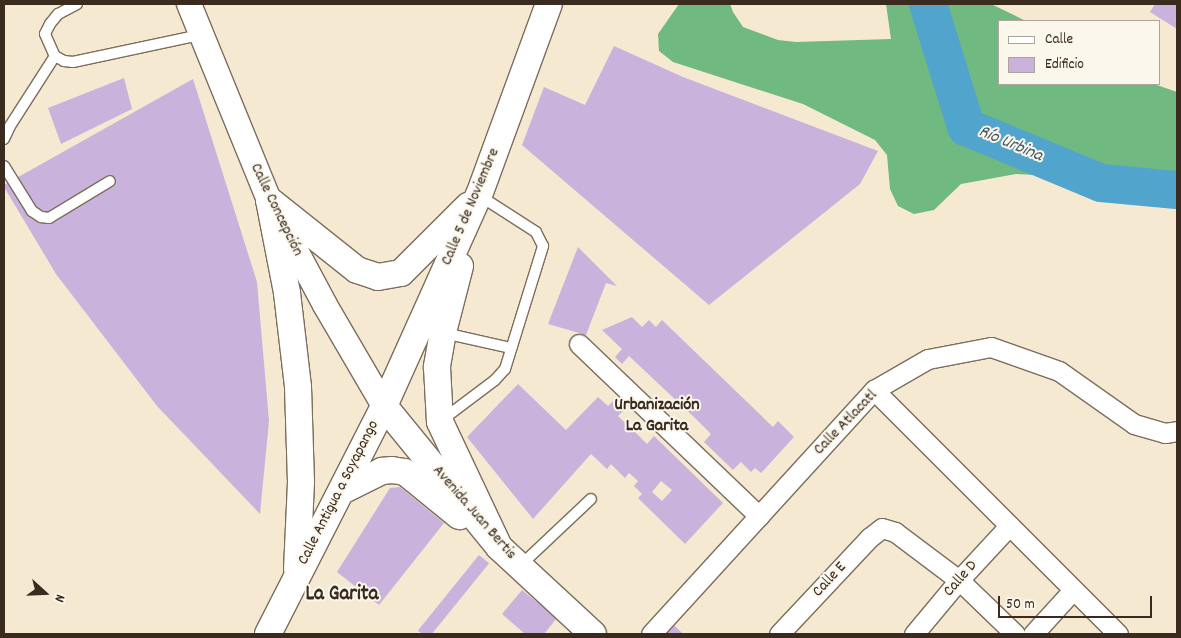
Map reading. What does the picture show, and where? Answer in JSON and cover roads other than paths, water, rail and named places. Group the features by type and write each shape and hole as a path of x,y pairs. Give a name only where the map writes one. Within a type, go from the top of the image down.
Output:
{"main road":[{"name":"Calle 5 de Noviembre","path":"384,406 479,195 549,4"},
{"path":"269,200 357,270 378,277 401,273 479,195"},
{"path":"479,195 443,332 437,367 440,422 499,547"},
{"path":"269,200 287,293 298,387 301,482 296,577"},
{"name":"Calle Antigua a Soyapango","path":"268,634 384,406"},
{"name":"Avenida Juan Bertis","path":"384,406 499,547 593,634"},
{"path":"342,491 382,471 404,472 499,547"}],"street":[{"name":"Calle Concepción","path":"188,4 269,200 325,305 384,406"},
{"path":"579,344 759,516"},
{"name":"Calle Atlacatl","path":"651,634 874,390 928,359 991,347 1059,371 1134,424 1165,433 1177,431"},
{"path":"874,390 1118,634"},
{"name":"Calle D","path":"914,634 959,580 1009,526"},
{"name":"Calle E","path":"779,634 869,538 882,528 895,532 959,580"},
{"path":"959,580 1015,634"},
{"path":"1033,634 1073,590"}],"lane":[{"path":"77,4 58,14 45,34 55,56 73,62 200,35"},
{"path":"4,139 10,126 55,56"},
{"path":"4,166 32,211 40,218 49,218 110,181"},
{"path":"440,422 495,380 505,369 543,246 536,232 479,195"},
{"path":"443,332 511,348"},
{"path":"520,566 591,499"}],"waterway":[{"name":"Río Urbina","path":"928,4 966,127 1101,183 1177,190"}],"district":[{"name":"Urbanización La Garita","path":"657,417"},
{"name":"La Garita","path":"342,595"}]}
